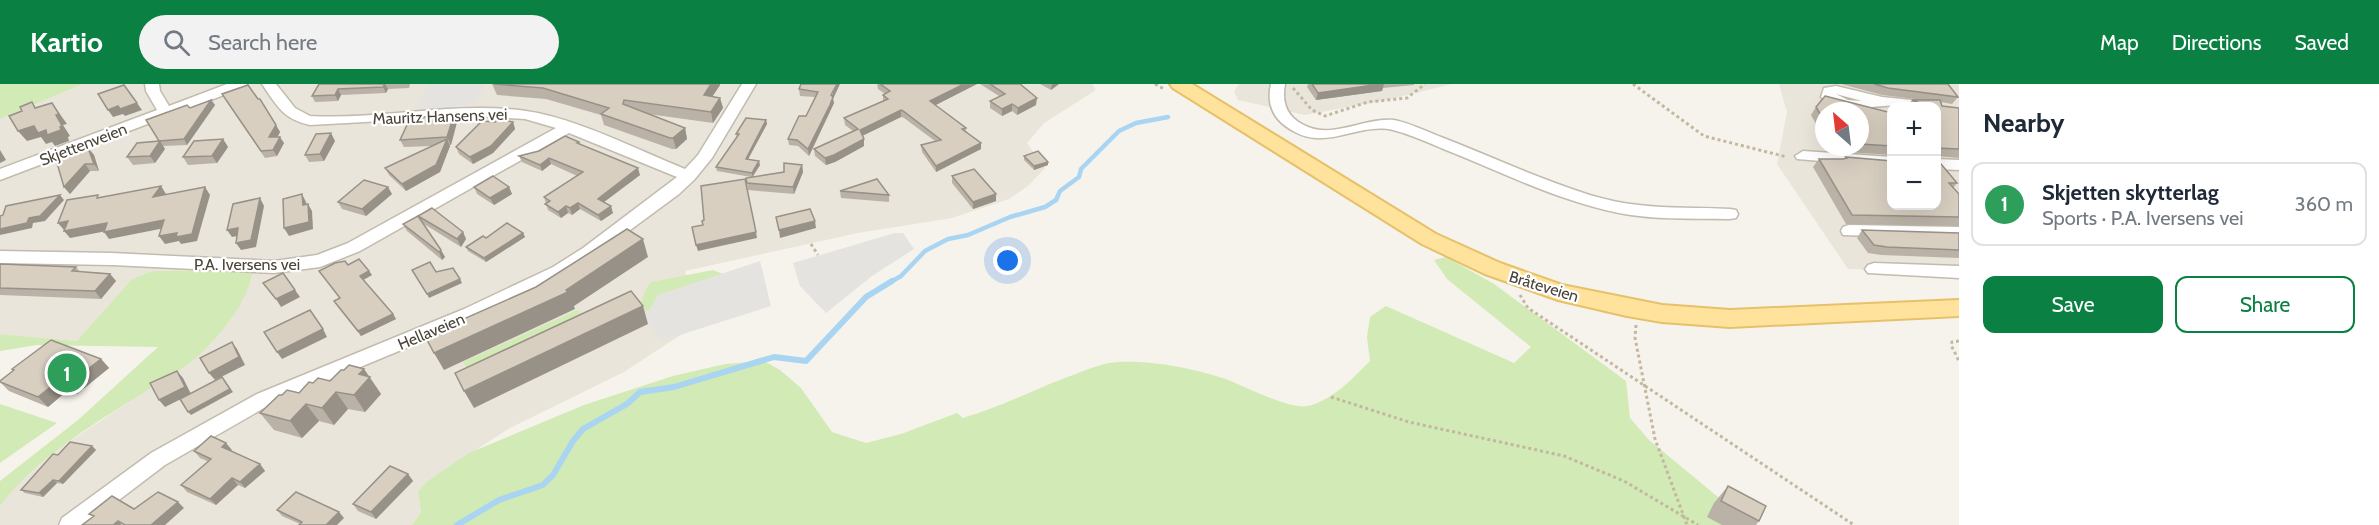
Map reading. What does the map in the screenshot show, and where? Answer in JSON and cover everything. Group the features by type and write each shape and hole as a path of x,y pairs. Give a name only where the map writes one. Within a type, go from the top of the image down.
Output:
{"main road":[{"name":"Bråteveien","path":"1179,84 1410,228 1504,274 1550,290 1620,307 1695,317 1754,319 1916,308 1959,308"}],"street":[{"path":"152,84 153,91 166,112"},
{"name":"Skjettenveien","path":"0,176 240,84"},
{"name":"Mauritz Hansens vei","path":"269,84 293,117 309,121 498,112 551,120 688,176"},
{"name":"Hellaveien","path":"70,525 158,459 264,399 435,330 559,271 639,217 688,176 704,158 749,84"},
{"path":"1278,84 1275,103 1280,113 1296,127 1323,136 1378,125 1394,125 1515,174 1612,206 1629,209 1730,214"},
{"path":"1882,101 1890,102"},
{"path":"1272,140 1296,127"},
{"name":"P.A. Iversens vei","path":"0,257 112,259 274,267 303,265 326,259 354,247 567,128"},
{"path":"1803,156 1887,162"},
{"path":"1941,164 1959,165"},
{"path":"1849,231 1959,234"},
{"path":"1874,269 1959,272"}],"path":[{"path":"1288,85 1312,110 1325,116 1368,102 1407,98 1423,84"},
{"path":"1634,84 1704,136 1765,153 1796,159 1803,156"},
{"path":"811,244 818,255"},
{"path":"1521,294 1522,302 1528,308 1854,525"},
{"path":"1636,324 1635,338 1655,439 1687,525"},
{"path":"1959,341 1951,345 1959,361"},
{"path":"1331,397 1382,417 1545,451 1601,471 1698,525"}],"shaded area":[{"path":"83,84 1092,84 1096,90 1044,123 1027,143 1045,168 1028,186 1009,199 952,218 858,233 685,271 687,277 685,332 624,372 510,428 429,480 418,491 421,512 412,525 0,525 0,506 14,487 54,452 153,386 222,270 152,271 132,279 77,341 0,334 0,119"},
{"path":"432,84 486,84 473,105 414,109 426,89"},
{"path":"1239,84 1452,84 1391,99 1305,115 1238,100 1234,91"},
{"path":"1779,84 1959,84 1959,273 1848,269 1777,164 1787,112"},
{"path":"895,233 903,233 914,249 872,276 826,313 800,286 793,263"},
{"path":"760,261 771,306 661,341 642,313 650,309 658,295"}],"green space":[{"path":"0,84 83,84 0,119"},
{"path":"1446,257 1494,284 1626,381 1630,418 1649,440 1752,525 412,525 421,512 418,491 429,480 469,453 584,405 673,376 725,364 764,361 780,370 801,388 832,432 866,443 901,434 957,413 963,418 976,414 1109,363 1152,363 1199,371 1226,379 1279,401 1308,406 1334,394 1370,361 1367,337 1370,317 1386,306 1514,363 1531,347 1447,279 1434,260"},
{"path":"713,270 723,274 658,295 650,310 642,313 639,308 651,282"},
{"path":"152,271 252,272 239,306 207,347 183,367 52,454 16,487 0,506 0,481 78,420 158,347 37,345 0,351 0,334 77,341 132,279"},
{"path":"577,310 581,313 579,316 467,368 463,362"},
{"path":"0,404 57,423 0,463"}],"building":[{"path":"319,84 385,84 383,87 338,89 335,95 312,96"},
{"path":"494,84 711,84 704,95 720,98 711,112 624,100 623,104 685,128 670,138 601,114 609,108 543,88"},
{"path":"801,84 837,84 831,95 833,97 830,105 808,149 797,140 788,139 799,116 806,116 818,92 799,89"},
{"path":"880,84 964,84 930,101 966,128 962,129 981,143 936,166 921,145 941,140 901,110 860,130 864,139 834,155 825,158 814,149 858,129 844,118 888,99 883,95 890,91"},
{"path":"990,84 1020,84 1037,98 1018,108 1012,104 1002,109 990,101 1005,94"},
{"path":"1312,84 1380,84 1318,93"},
{"path":"1874,84 1948,84 1958,97 1888,88"},
{"path":"124,85 137,103 120,109 118,106 108,110 98,94"},
{"path":"248,85 260,99 276,125 269,137 280,137 273,150 261,151 222,94"},
{"path":"1825,96 1849,102 1820,102"},
{"path":"211,100 184,139 159,141 146,120 187,105 190,108"},
{"path":"1912,100 1940,100 1941,102"},
{"path":"32,102 35,108 52,103 59,114 56,115 62,126 61,130 47,135 46,130 38,133 34,126 18,131 9,116 22,111 20,107"},
{"path":"1941,103 1942,106 1959,108 1959,149 1941,148"},
{"path":"1869,107 1887,112 1887,146 1869,145"},
{"path":"454,115 447,137 400,140 408,123 421,122 423,117"},
{"path":"746,118 766,120 746,159 759,161 752,173 716,167 739,134 736,134"},
{"path":"498,119 513,122 491,146 470,157 456,147 482,121 495,122"},
{"path":"331,133 320,154 305,155 316,134"},
{"path":"565,136 638,168 598,199 611,206 598,215 578,203 570,208 566,206 558,212 545,204 550,201 544,197 583,172 549,158 540,165 519,156 539,151"},
{"path":"223,139 212,156 183,157 194,141"},
{"path":"447,139 436,165 402,184 385,168"},
{"path":"160,141 150,156 127,157 137,143"},
{"path":"67,148 68,155 88,148 94,164 85,164 64,187 54,153"},
{"path":"1038,151 1048,162 1034,166 1024,156"},
{"path":"1819,159 1887,161 1887,210 1941,210 1941,164 1957,183 1949,183 1959,194 1959,217 1852,215"},
{"path":"784,163 802,165 793,187 747,183 746,178 784,172"},
{"path":"974,169 996,194 973,202 952,176"},
{"path":"493,176 509,187 490,198 474,187"},
{"path":"745,179 756,232 696,245 692,227 703,225 704,220 701,186"},
{"path":"877,179 889,195 840,191"},
{"path":"364,180 388,187 362,209 338,202"},
{"path":"161,186 153,197 205,187 192,234 176,237 177,233 159,236 164,220 104,232 107,223 64,231 68,221 58,223 67,200 98,195 97,198"},
{"path":"302,194 303,205 308,204 309,222 284,228 283,199"},
{"path":"60,195 40,216 29,218 27,223 0,229 0,216 3,215 6,206"},
{"path":"260,198 251,240 236,243 238,228 227,230 233,204"},
{"path":"432,208 463,232 457,239 418,216"},
{"path":"810,209 815,221 779,230 776,217"},
{"path":"418,216 441,250 439,252 403,224"},
{"path":"507,223 523,233 484,258 466,247 483,236 486,238"},
{"path":"627,229 643,239 566,290 568,292 434,353 425,336 536,287"},
{"path":"1862,230 1959,233 1959,250 1874,245"},
{"path":"359,259 369,271 360,276 393,314 358,331 334,301 340,298 319,271 335,263 345,261 348,265"},
{"path":"430,262 436,272 453,268 460,279 427,294 412,270"},
{"path":"0,264 76,267 72,271 110,274 95,291 0,288"},
{"path":"283,273 295,290 276,299 263,283"},
{"path":"631,291 643,306 464,391 455,373"},
{"path":"310,310 323,329 277,352 264,332"},
{"path":"51,340 101,359 67,385 58,381 38,397 0,382 14,370 12,369"},
{"path":"232,342 239,357 209,373 200,358"},
{"path":"349,365 364,369 359,374 370,377 354,395 336,392 322,408 306,404 290,421 260,413 287,390 299,393 309,382 313,383 318,378 330,381"},
{"path":"177,371 185,387 159,400 150,383"},
{"path":"222,377 230,389 188,412 180,399"},
{"path":"211,436 226,443 222,447 260,464 240,482 232,478 210,499 181,485 211,459 194,451"},
{"path":"70,442 92,446 59,481 53,480 39,493 21,490 53,454 58,455"},
{"path":"390,466 408,474 371,512 353,504"},
{"path":"1728,486 1766,506 1759,521 1721,501"},
{"path":"158,492 178,502 151,525 125,525 118,521 113,525 82,525 94,516 89,514 112,496 134,509"},
{"path":"296,492 339,512 326,525 299,525 302,522 277,510"}],"waterway":[{"path":"889,283 901,276 925,251 948,239 968,235 1010,217 1045,207 1056,200 1060,191 1079,177 1081,169 1119,131 1136,123 1168,117"},
{"path":"457,525 499,500 543,485 553,475 573,441 583,429 627,404 640,392 674,387 774,357 806,361 866,297 892,281"}],"place":[{"name":"Skjetten skytterlag","path":"67,373"}]}
